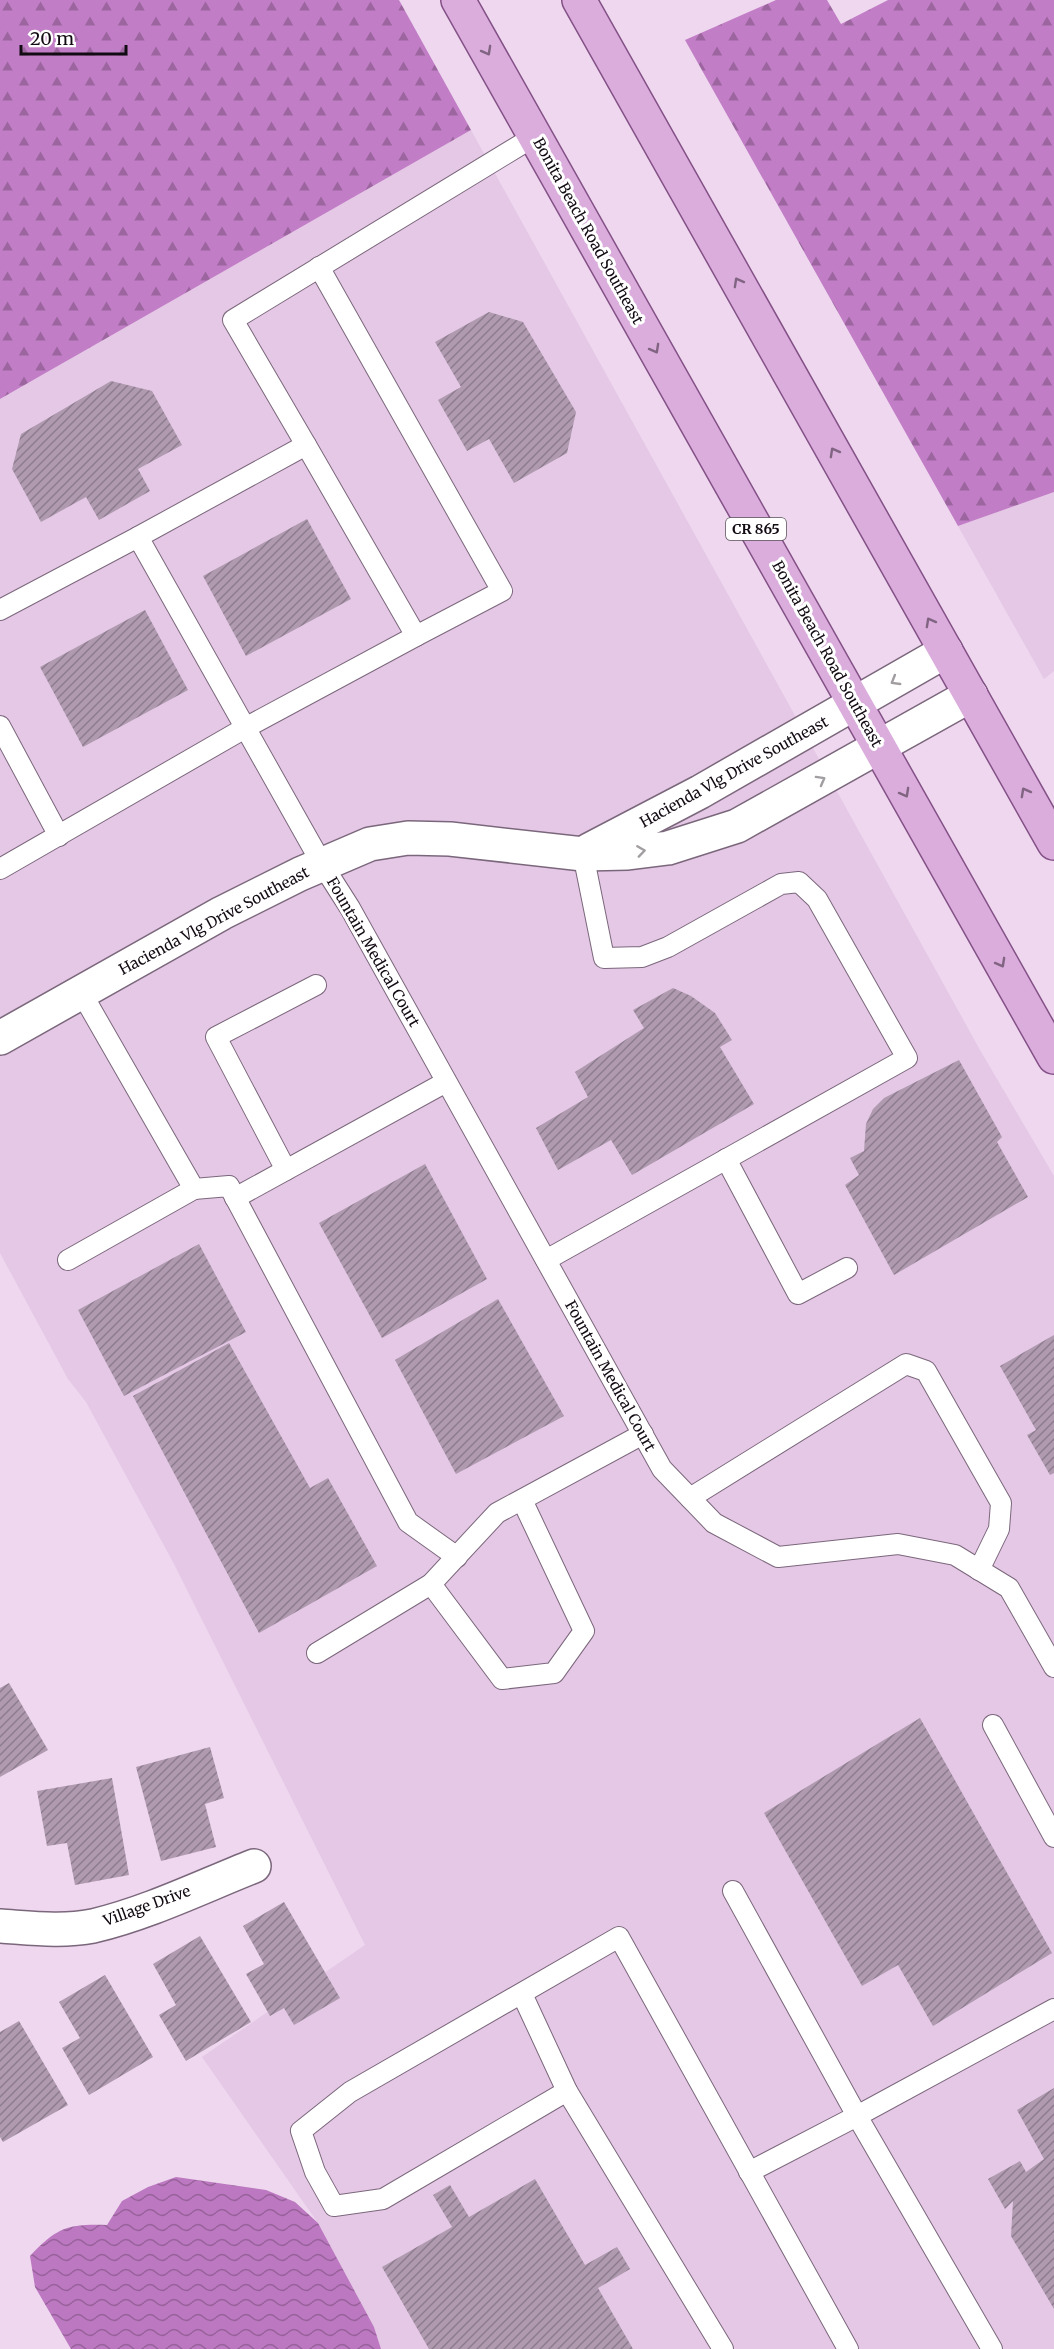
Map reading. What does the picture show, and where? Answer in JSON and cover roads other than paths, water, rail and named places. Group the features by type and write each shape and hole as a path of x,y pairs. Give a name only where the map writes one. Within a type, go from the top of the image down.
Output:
{"main road":[{"name":"Bonita Beach Road Southeast","path":"458,0 1054,1057"},
{"path":"579,0 1054,843"}],"street":[{"name":"Hacienda Vlg Drive Southeast","path":"582,854 855,704 946,651"},
{"name":"Hacienda Vlg Drive Southeast","path":"0,1038 222,913 322,864 370,844 408,838 450,839 582,854 628,853 668,848 737,826 971,695"},
{"name":"Village Drive","path":"0,1926 52,1930 92,1926 132,1914 254,1866"}],"lane":[{"path":"416,636 233,320 535,136"},
{"path":"0,869 245,728 502,591 319,267"},
{"path":"0,610 306,445"},
{"name":"Fountain Medical Court","path":"138,537 322,864 350,908 662,1469 714,1523 778,1557 898,1544 955,1555 1009,1588 1054,1667"},
{"path":"0,726 59,836"},
{"path":"546,1260 907,1058 818,899 799,882 781,884 668,947 651,954 642,957 604,958 582,854"},
{"path":"286,1170 216,1037 316,985"},
{"path":"81,992 194,1189"},
{"path":"235,1198 446,1082"},
{"path":"726,1160 798,1294 847,1268"},
{"path":"68,1260 194,1189 229,1185 408,1522 457,1557"},
{"path":"690,1498 906,1364 926,1371 1001,1503 999,1529 979,1569"},
{"path":"317,1653 432,1584 497,1513 643,1434"},
{"path":"432,1584 502,1679 554,1673 584,1631 522,1500"},
{"path":"993,1725 1054,1837"},
{"path":"733,1892 857,2116 992,2349"},
{"path":"567,2091 383,2199 334,2206 315,2172 301,2131 350,2092 619,1936 848,2349"},
{"path":"522,1994 567,2091 723,2349"},
{"path":"749,2172 1054,2009"}],"water":[{"path":"176,2177 266,2190 295,2202 318,2223 374,2327 381,2349 71,2349 35,2287 30,2256 48,2239 64,2229 82,2225 107,2225 122,2201 148,2187"}]}
